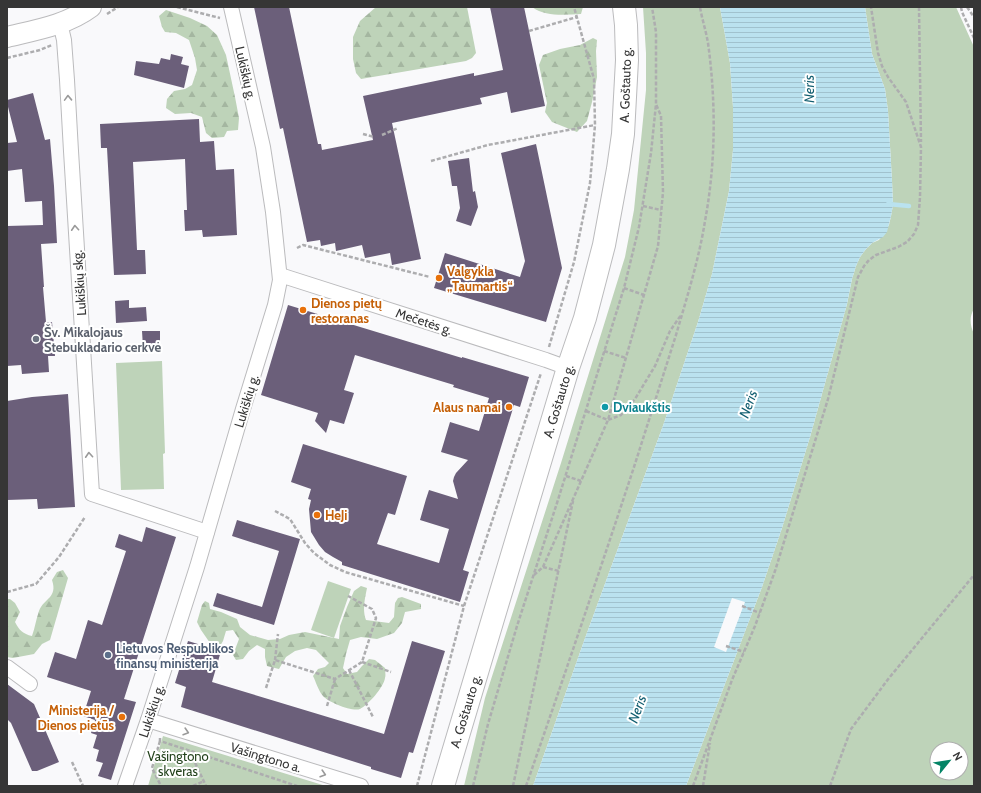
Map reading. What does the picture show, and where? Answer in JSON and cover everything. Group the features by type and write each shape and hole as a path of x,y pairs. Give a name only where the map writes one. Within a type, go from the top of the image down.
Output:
{"main road":[{"path":"7,37 74,18 91,7"},
{"name":"A. Goštauto g.","path":"443,786 568,368 585,318 604,245 623,134 627,60 624,7"}],"street":[{"name":"Lukiškių g.","path":"125,786 148,720 207,532 275,305 280,275 273,212 263,147 231,7"},
{"name":"Lukiškių skg.","path":"60,23 64,40 68,80 70,151 92,494 207,532"},
{"name":"Mečetės g.","path":"280,275 568,368"},
{"path":"7,666 30,684"},
{"name":"Vašingtono a.","path":"148,720 361,786"}],"path":[{"path":"177,7 234,21"},
{"path":"417,786 464,606 546,360 574,262 590,183 595,125 594,79 574,7"},
{"path":"473,786 488,724 517,626 566,476 624,288 639,228 651,153 656,104 656,32 652,7"},
{"path":"526,786 651,415 695,268 705,221 713,150 714,111 707,40 700,7"},
{"path":"871,7 878,53 882,66 906,102 921,147"},
{"path":"693,786 732,680 760,613 775,571 828,399 858,277 869,260 907,242 914,234 918,224 921,147 919,7"},
{"path":"961,7 974,38"},
{"path":"968,7 974,17"},
{"path":"529,31 577,17"},
{"path":"534,575 543,567 608,420 658,246 663,192 661,116 656,104"},
{"path":"431,161 488,145 595,125"},
{"path":"382,136 398,128"},
{"path":"363,134 374,137"},
{"path":"643,206 661,210"},
{"path":"297,248 304,245 430,277"},
{"path":"624,288 644,295"},
{"path":"586,411 608,420 621,415 635,399 654,366 670,331 682,312"},
{"path":"604,351 626,358"},
{"path":"566,476 581,481"},
{"path":"513,786 575,494"},
{"path":"275,511 290,519 305,543 314,553 330,565 345,572 464,606"},
{"path":"7,592 36,584 59,557 85,517"},
{"path":"543,567 559,571"},
{"path":"830,786 851,729 889,678 974,575"},
{"path":"327,706 335,678 362,662 376,618 372,608 348,596"},
{"path":"742,606 760,613"},
{"path":"266,688 275,660 278,634"},
{"path":"726,646 744,652"},
{"path":"275,660 335,678"},
{"path":"362,662 391,672"},
{"path":"349,670 373,717"},
{"path":"161,786 152,768 160,741 162,724"},
{"path":"703,786 711,737"},
{"path":"160,741 297,786"},
{"path":"190,751 206,786"},
{"path":"72,762 83,786"},
{"path":"193,786 204,781"}],"green space":[{"path":"376,7 467,7 476,53 472,58 466,61 361,79 356,73 353,59 353,37 360,21"},
{"path":"532,7 583,7 581,14 562,15 549,14"},
{"path":"643,7 720,7 730,63 733,107 733,150 729,191 712,274 698,322 664,423 584,641 533,786 464,786 485,698 561,463 625,257 634,210 646,90 646,53"},
{"path":"865,7 956,7 974,47 974,309 971,315 971,321 974,334 974,786 686,786 762,587 782,528 810,437 856,266 866,249 872,243 879,240 889,225 893,205 888,111 885,89 872,54"},
{"path":"166,10 190,18 207,26 217,35 226,55 239,118 238,130 227,131 224,137 212,138 206,133 202,117 191,113 175,114 166,108 167,99 174,91 185,89 192,85 197,70 189,40 176,33 165,32 162,27 159,16"},
{"path":"593,38 597,40 597,77 587,121 577,132 552,122 545,112 547,103 539,65 543,55 560,49 580,45"},
{"path":"162,361 165,453 163,454 164,489 121,490 116,363"},
{"path":"63,570 68,578 50,640 42,644 34,654 13,658 7,657 7,599 10,599 15,603 20,612 15,622 18,627 24,633 32,636 39,611 52,594 52,580 57,572"},
{"path":"328,581 351,589 334,638 311,630"},
{"path":"361,586 367,588 364,608 366,620 389,623 394,617 395,603 398,598 402,597 421,604 421,609 405,612 402,623 394,633 377,639 361,637 350,640 343,668 347,674 357,672 369,659 375,660 385,668 384,682 379,691 363,707 356,710 340,706 321,694 313,676 318,669 325,667 329,663 316,650 307,648 295,651 286,657 279,669 267,666 265,649 257,645 249,651 243,659 236,660 233,655 239,639 233,630 226,631 220,646 210,643 197,622 202,605 205,601 209,603 210,609 237,619 240,627 250,635 268,640 280,639 289,635 305,632 339,639 340,626 347,607 354,591"},
{"name":"Vašingtono skveras","path":"163,736 326,786 148,786"}],"water":[{"name":"Neris","path":"720,7 865,7 872,54 885,89 888,111 893,205 891,216 887,232 883,237 872,243 866,249 856,266 810,437 782,528 762,587 686,786 533,786 584,641 664,423 698,322 712,274 729,191 733,150 733,107 730,63"}],"pier":[{"path":"732,598 745,602 726,652 714,647"}],"building":[{"path":"254,7 289,7 318,144 321,144 322,150 373,140 363,96 474,73 474,76 503,70 490,7 524,7 545,106 511,113 507,92 480,98 482,104 392,123 421,259 392,265 390,253 365,258 362,245 336,251 335,243 321,246 320,240 307,242 283,128 280,129"},
{"path":"171,54 183,57 181,64 189,66 184,88 134,75 136,61 159,64 161,58 170,60"},
{"path":"33,93 45,140 50,139 54,186 57,243 41,244 46,322 52,322 55,356 48,356 49,372 22,374 21,365 7,366 7,226 43,225 42,201 25,202 22,169 7,171 7,143 17,142 7,100"},
{"path":"199,119 200,142 214,141 216,170 234,169 237,235 203,237 202,230 185,231 184,210 187,210 185,159 133,162 137,250 145,250 146,274 114,275 107,148 101,148 100,124"},
{"path":"536,144 562,268 546,322 434,288 445,253 520,277 525,261 501,153"},
{"path":"469,158 473,192 475,191 478,207 471,226 456,221 460,208 457,186 452,186 448,161"},
{"path":"129,300 129,308 146,307 147,321 116,323 115,301"},
{"path":"288,305 529,377 520,407 514,405 463,570 469,572 460,602 342,565 342,562 325,552 311,532 309,509 311,500 308,499 311,489 291,482 303,444 407,476 395,515 388,513 377,544 439,563 449,529 420,520 426,499 429,490 458,499 453,481 454,477 468,460 441,452 450,422 479,431 489,398 453,387 454,385 355,355 344,390 354,393 344,424 330,420 326,433 315,421 318,413 261,395"},
{"path":"142,331 160,331 160,347 143,348"},
{"path":"68,394 75,507 38,509 37,499 7,500 7,401"},
{"path":"237,520 300,539 274,625 213,606 217,593 262,607 279,551 232,536"},
{"name":"Lietuvos Respublikos finansų ministerija","path":"146,527 176,537 124,699 136,702 111,780 98,776 103,763 96,761 99,750 93,748 97,735 91,733 95,720 83,716 91,691 47,677 55,652 76,659 88,620 102,625 126,551 115,547 119,534 142,542"},
{"path":"188,641 221,651 212,682 384,734 412,641 445,651 413,753 409,752 401,778 371,769 371,767 181,707 186,687 175,683"},
{"path":"7,684 34,704 59,762 37,771 32,771 11,723 7,719"}],"waterway":[{"path":"888,204 909,206"}],"place":[{"name":"Valgykla „Taumartis“","path":"439,278"},
{"name":"Dienos pietų restoranas","path":"303,310"},
{"name":"Šv. Mikalojaus Stebukladario cerkvė","path":"36,339"},
{"name":"Alaus namai","path":"509,407"},
{"name":"Dviaukštis","path":"605,407"},
{"name":"HeJi","path":"317,515"},
{"name":"Lietuvos Respublikos finansų ministerija","path":"108,655"},
{"name":"Ministerija / Dienos pietūs","path":"122,717"}]}
